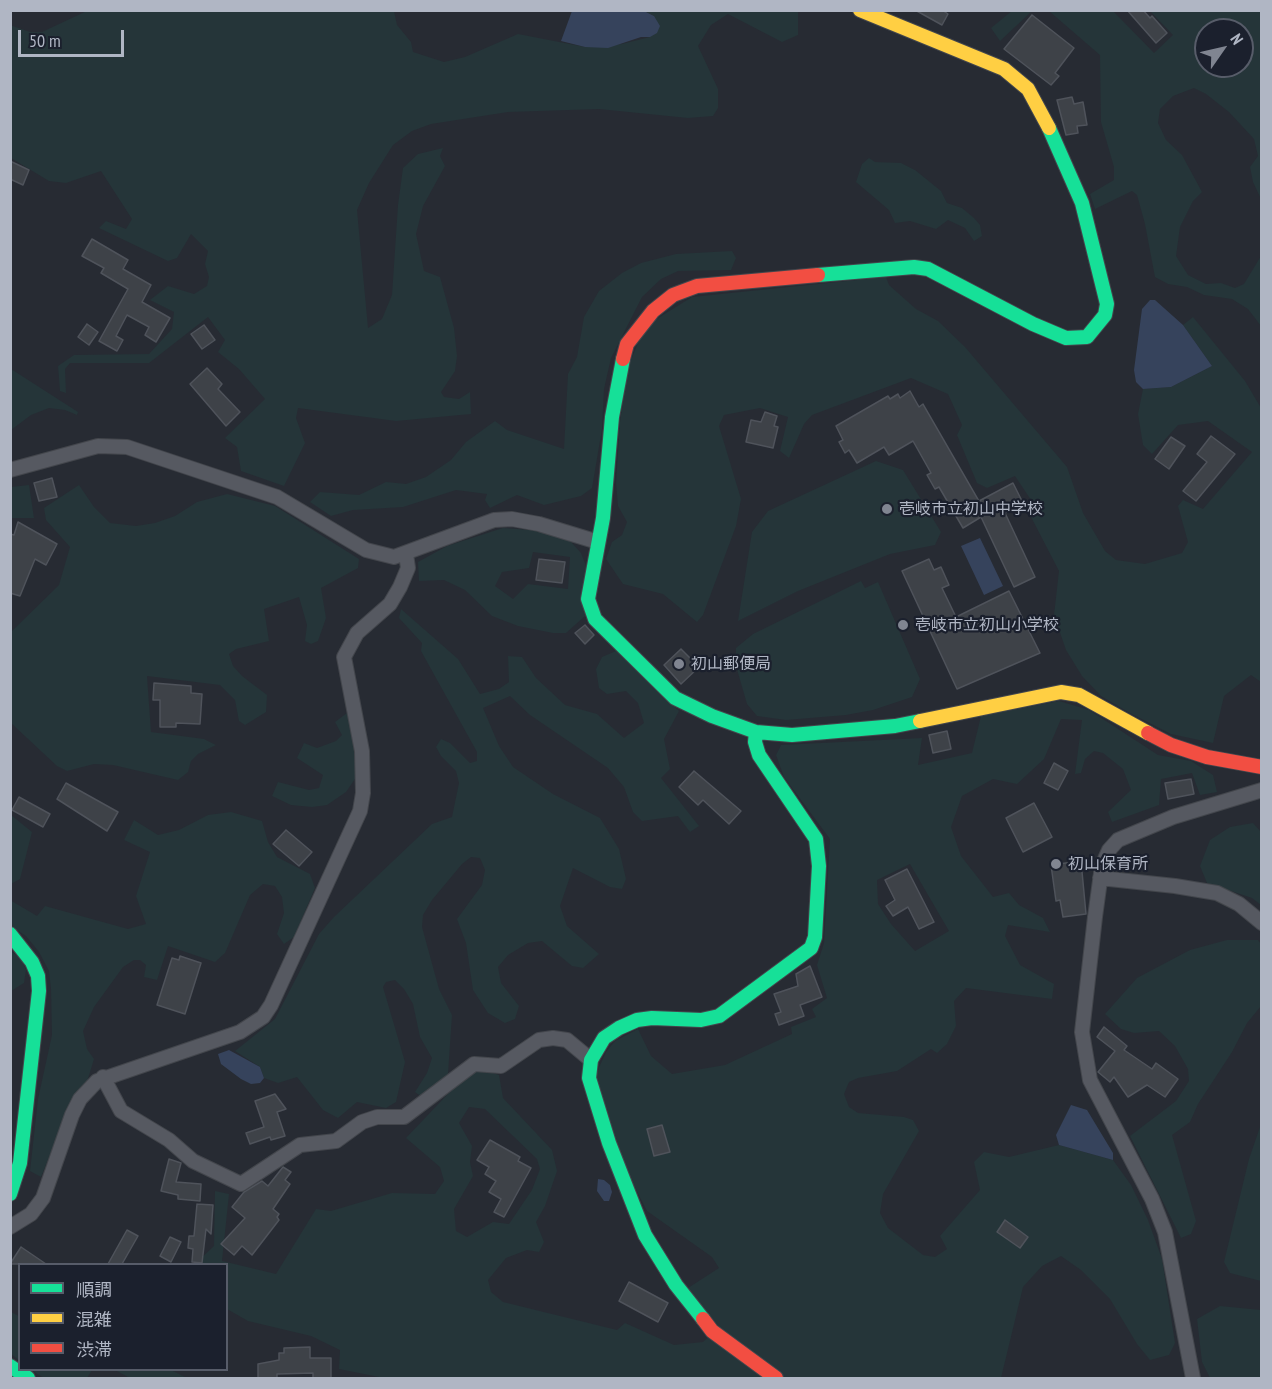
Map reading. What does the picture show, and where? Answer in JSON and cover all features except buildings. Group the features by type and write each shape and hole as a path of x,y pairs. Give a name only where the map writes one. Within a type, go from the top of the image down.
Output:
{"street":[{"path":"860,10 1004,69 1028,89 1054,137 1082,203 1107,304 1105,315 1094,332 1087,337 1066,338 928,269 914,267 698,286 673,295 652,311 627,344 624,353 612,417 598,542 588,599 595,619 675,699 756,732 792,735 895,726 1061,692 1080,695 1171,746 1207,757 1262,767"},
{"path":"10,470 98,446 127,447 277,497 366,550 394,557 494,520 512,519 598,542"},
{"path":"10,1227 31,1214 42,1198 80,1100 104,1077 240,1032 263,1017 271,1005 360,811 363,793 362,751 344,657 357,633 390,604 408,567 406,554"},
{"path":"756,732 755,742 759,755 816,839 819,866 815,937 811,948 719,1016 701,1020 652,1018 637,1020 604,1038 591,1060 589,1078 599,1114 645,1235 676,1285 712,1331 776,1378"},
{"path":"1193,1378 1165,1232 1152,1199 1101,1106 1090,1080 1082,1032 1100,878 1109,850 1130,833 1262,789"},
{"path":"1100,878 1217,893 1239,904 1262,922"},
{"path":"10,934 32,962 38,976 39,1000 20,1163 10,1194"},
{"path":"104,1077 121,1111 169,1140 193,1161 241,1184 300,1145 336,1141 362,1122 377,1117 404,1117 474,1064 501,1066 539,1040 554,1038 567,1040 591,1060"}],"shaded area":[{"path":"89,10 394,11 397,25 411,42 413,52 444,62 465,57 518,34 585,47 622,44 650,37 654,16 644,11 798,11 798,35 782,42 728,14 711,25 698,46 718,89 718,108 713,116 688,118 599,109 508,112 431,124 412,131 393,145 369,183 357,210 368,328 382,319 392,295 403,168 418,154 443,148 440,156 445,166 423,206 416,234 424,271 440,277 454,328 457,356 455,371 441,392 444,397 459,399 470,392 471,414 396,421 298,408 296,418 305,443 284,486 241,471 237,447 225,438 265,399 239,369 218,352 225,340 208,317 149,363 70,363 65,369 66,393 60,391 58,366 74,355 149,354 172,329 174,312 150,300 168,286 194,294 207,286 209,277 205,264 208,251 191,234 177,258 168,261 99,228 106,221 126,229 132,219 101,171 66,183 49,181 11,158 10,25 30,32 42,32"},
{"path":"1013,10 1032,11 1000,41 991,28"},
{"path":"1049,11 1113,11 1154,53 1173,35 1150,11 1261,11 1261,199 1253,182 1250,167 1258,156 1254,139 1229,112 1206,94 1194,88 1173,96 1160,109 1158,123 1166,140 1182,155 1202,192 1193,201 1180,227 1176,256 1188,275 1206,284 1221,283 1235,288 1244,284 1261,256 1261,326 1248,309 1232,299 1204,295 1187,287 1168,284 1155,277 1145,224 1137,195 1132,191 1095,209 1090,194 1114,180 1114,167 1101,122 1100,55"},
{"path":"869,158 875,162 901,163 915,170 941,191 947,203 962,208 974,218 980,225 982,236 974,241 965,228 948,220 936,229 910,221 895,223 889,210 856,182 862,164"},
{"path":"732,251 736,258 731,270 678,271 661,279 642,297 611,358 604,389 602,429 592,488 581,496 544,505 517,495 490,508 485,500 487,494 456,490 403,507 353,510 331,516 310,502 320,492 359,495 386,482 406,484 426,477 451,460 466,442 495,421 507,430 564,449 568,374 577,357 584,317 599,291 622,273 641,263 676,254"},
{"path":"886,277 889,285 916,309 938,321 965,347 1067,467 1083,513 1105,551 1116,560 1145,564 1182,553 1188,542 1178,506 1183,500 1203,509 1252,452 1208,421 1178,425 1152,454 1143,445 1138,414 1143,389 1171,387 1212,366 1183,325 1193,317 1245,381 1261,408 1261,682 1251,675 1224,696 1213,743 1171,734 1101,696 1082,676 1066,650 1054,615 1059,571 1029,513 1031,500 1015,476 987,488 977,483 957,435 962,425 948,394 911,378 812,415 804,424 789,458 780,451 788,417 760,408 724,415 719,426 741,499 736,526 703,615 697,622 663,594 623,584 606,559 612,542 622,535 627,522 618,506 616,483 620,422 628,367 641,336 655,320 692,297"},
{"path":"11,369 78,412 77,415 65,410 49,408 31,415 11,430"},
{"path":"876,461 903,470 941,532 935,545 890,554 798,591 738,621 752,532 768,511"},
{"path":"29,485 34,518 11,518 11,487"},
{"path":"79,485 94,507 110,523 136,526 155,523 175,516 197,502 227,494 275,506 359,559 358,568 321,588 326,618 318,641 311,644 305,641 307,625 299,597 264,609 269,641 236,649 229,654 233,666 242,676 267,695 266,712 245,725 239,721 235,700 220,685 147,676 151,732 204,739 216,745 198,754 191,761 188,772 178,780 113,765 94,764 67,771 57,766 11,723 11,632 59,585 70,547 46,520 44,508"},
{"path":"503,528 546,531 571,542 581,553 587,568 585,616 566,633 553,633 518,626 492,616 465,590 444,580 419,581 418,562 447,546","holes":["533,552 570,557 568,589 528,584 513,599 495,586 502,572 529,568"]},
{"path":"861,581 865,588 878,582 920,679 912,697 873,710 846,715 786,720 757,716 747,704 736,666 736,648 753,634"},
{"path":"401,609 458,659 480,694 499,689 509,682 508,656 522,657 536,678 565,705 597,714 624,738 644,723 638,703 626,691 607,694 599,688 596,669 602,657 616,651 679,711 664,739 670,769 661,778 699,826 690,832 678,816 642,821 633,812 624,787 608,768 530,715 510,696 483,708 499,746 513,767 553,794 600,818 619,849 626,879 622,889 610,887 573,868 560,906 567,926 599,954 583,968 572,966 542,941 528,943 508,955 498,967 501,983 519,1006 515,1019 505,1023 488,1013 473,990 466,943 457,919 482,885 485,870 480,858 471,857 462,864 432,900 423,915 422,927 439,989 452,1015 448,1074 422,1097 415,1092 427,1073 432,1058 420,1037 413,1004 404,989 395,980 386,982 383,987 405,1062 396,1102 386,1108 357,1102 338,1118 323,1110 297,1077 278,1083 264,1078 260,1067 235,1051 275,1019 319,934 334,917 432,824 452,817 459,783 456,771 441,756 436,747 441,739 450,743 470,763 477,761 477,752 421,651 422,643 399,618"},
{"path":"1059,701 1089,710 1158,755 1191,761 1213,775 1217,792 1200,795 1192,773 1161,779 1159,805 1112,822 1108,812 1131,790 1123,769 1103,753 1094,751 1085,759 1081,773 1075,774 1082,720 1061,719 1044,759 1017,784 993,779 962,796 951,827 961,856 993,897 1009,893 1019,905 1043,918 1050,932 1008,925 1005,936 1020,965 1054,984 1052,999 966,988 954,1001 956,1026 947,1044 937,1053 931,1049 897,1071 858,1078 849,1082 844,1094 849,1107 858,1113 904,1117 913,1120 919,1131 883,1194 880,1213 888,1228 923,1255 935,1257 947,1249 940,1236 980,1190 974,1162 984,1152 1009,1157 1059,1145 1113,1160 1131,1185 1148,1220 1162,1259 1175,1343 1169,1355 1150,1360 1137,1344 1110,1299 1081,1270 1061,1256 1042,1266 1023,1287 1001,1378 384,1378 339,1369 340,1350 311,1336 248,1321 228,1310 228,1263 196,1263 214,1246 215,1191 229,1194 222,1261 276,1274 316,1209 331,1211 392,1193 435,1194 444,1181 440,1167 406,1138 464,1077 477,1068 499,1075 503,1098 552,1150 557,1171 545,1206 536,1222 544,1242 539,1252 527,1250 506,1258 488,1280 491,1292 503,1302 617,1330 625,1323 674,1345 703,1342 719,1327 688,1288 719,1268 712,1257 647,1211 631,1180 596,1090 597,1072 606,1052 615,1041 638,1029 651,1056 672,1074 725,1065 792,1034 791,1027 816,1017 812,1009 827,998 817,965 824,943 830,839 784,777 776,755 781,745 922,738 918,765 972,753 981,716","holes":["910,864 949,931 915,951 891,924 878,904 877,880","469,1107 485,1109 537,1159 540,1169 532,1190 509,1224 493,1222 467,1237 456,1231 454,1209 473,1176 470,1162 472,1146 459,1123"]},
{"path":"347,713 356,748 357,776 346,792 327,805 312,807 291,805 272,796 278,782 309,790 319,788 323,775 297,758 304,743 317,748 336,741 342,735 335,722"},
{"path":"231,812 262,821 268,842 277,857 310,874 315,888 294,937 284,944 277,934 284,913 282,897 275,886 263,884 250,895 225,953 215,962 168,946 157,980 144,977 146,965 140,960 134,960 123,967 94,1007 83,1031 87,1049 94,1059 87,1082 72,1101 41,1177 30,1171 38,1099 52,1035 49,971 39,952 26,936 11,926 10,900 37,916 45,906 128,929 146,924 136,896 150,852 124,840 134,820 158,835 179,830 208,815"},
{"path":"11,815 32,832 20,879 11,884"},
{"path":"1253,823 1261,832 1261,905 1252,898 1207,883 1200,866 1210,840 1230,827"},
{"path":"1227,940 1258,940 1261,944 1261,1006 1247,1023 1232,1052 1198,1104 1190,1122 1172,1135 1196,1221 1191,1234 1181,1238 1130,1136 1176,1101 1189,1081 1188,1069 1175,1046 1159,1031 1134,1033 1121,1029 1105,1014 1137,978 1190,950"},
{"path":"10,951 21,958 26,970 24,983 11,991"},
{"path":"1260,1127 1262,1127 1261,1281 1230,1273 1224,1262 1249,1159"},
{"path":"1220,1306 1261,1310 1261,1378 1210,1378 1202,1362 1197,1319"},
{"path":"11,1312 18,1316 18,1359 11,1354"},
{"path":"33,1371 91,1371 87,1378 44,1378"},
{"path":"117,1371 173,1371 187,1378 130,1378"}],"water":[{"path":"572,11 644,11 654,16 660,26 657,33 650,37 641,37 608,48 585,47 561,41"},
{"path":"1150,300 1155,300 1183,325 1212,366 1171,387 1143,389 1136,382 1134,370 1142,309"},
{"path":"980,538 1003,586 984,595 961,546"},
{"path":"229,1050 260,1067 264,1078 260,1083 251,1084 221,1064 218,1054"},
{"path":"1071,1105 1087,1110 1113,1153 1113,1160 1059,1145 1056,1135"},
{"path":"598,1179 610,1185 612,1192 609,1201 604,1201 597,1191"}],"traffic: fast":[{"path":"818,275 914,267 928,269 1033,324 1066,338 1087,337 1105,315 1107,304 1082,203 1049,128"},
{"path":"623,359 612,417 603,518 588,599 595,619 675,698 712,716 756,732 792,735 895,726 920,721"},
{"path":"703,1319 676,1285 645,1235 609,1143 589,1078 591,1060 604,1038 619,1028 637,1020 652,1018 701,1020 719,1016 811,948 815,937 819,866 816,839 759,755 755,742 756,732"},
{"path":"10,934 32,962 38,976 39,991 20,1163 10,1194"},
{"path":"10,1366 28,1378"}],"traffic: slow":[{"path":"860,10 1004,69 1028,89 1049,128"},
{"path":"920,721 1061,692 1079,695 1148,733"}],"traffic: jam":[{"path":"623,359 627,344 653,311 673,295 697,286 818,275"},
{"path":"1148,733 1171,745 1207,757 1262,767"},
{"path":"703,1319 712,1331 776,1378"}],"place":[{"name":"壱岐市立初山中学校","path":"887,509"},
{"name":"壱岐市立初山小学校","path":"903,625"},
{"name":"初山郵便局","path":"679,664"},
{"name":"初山保育所","path":"1056,864"}]}
